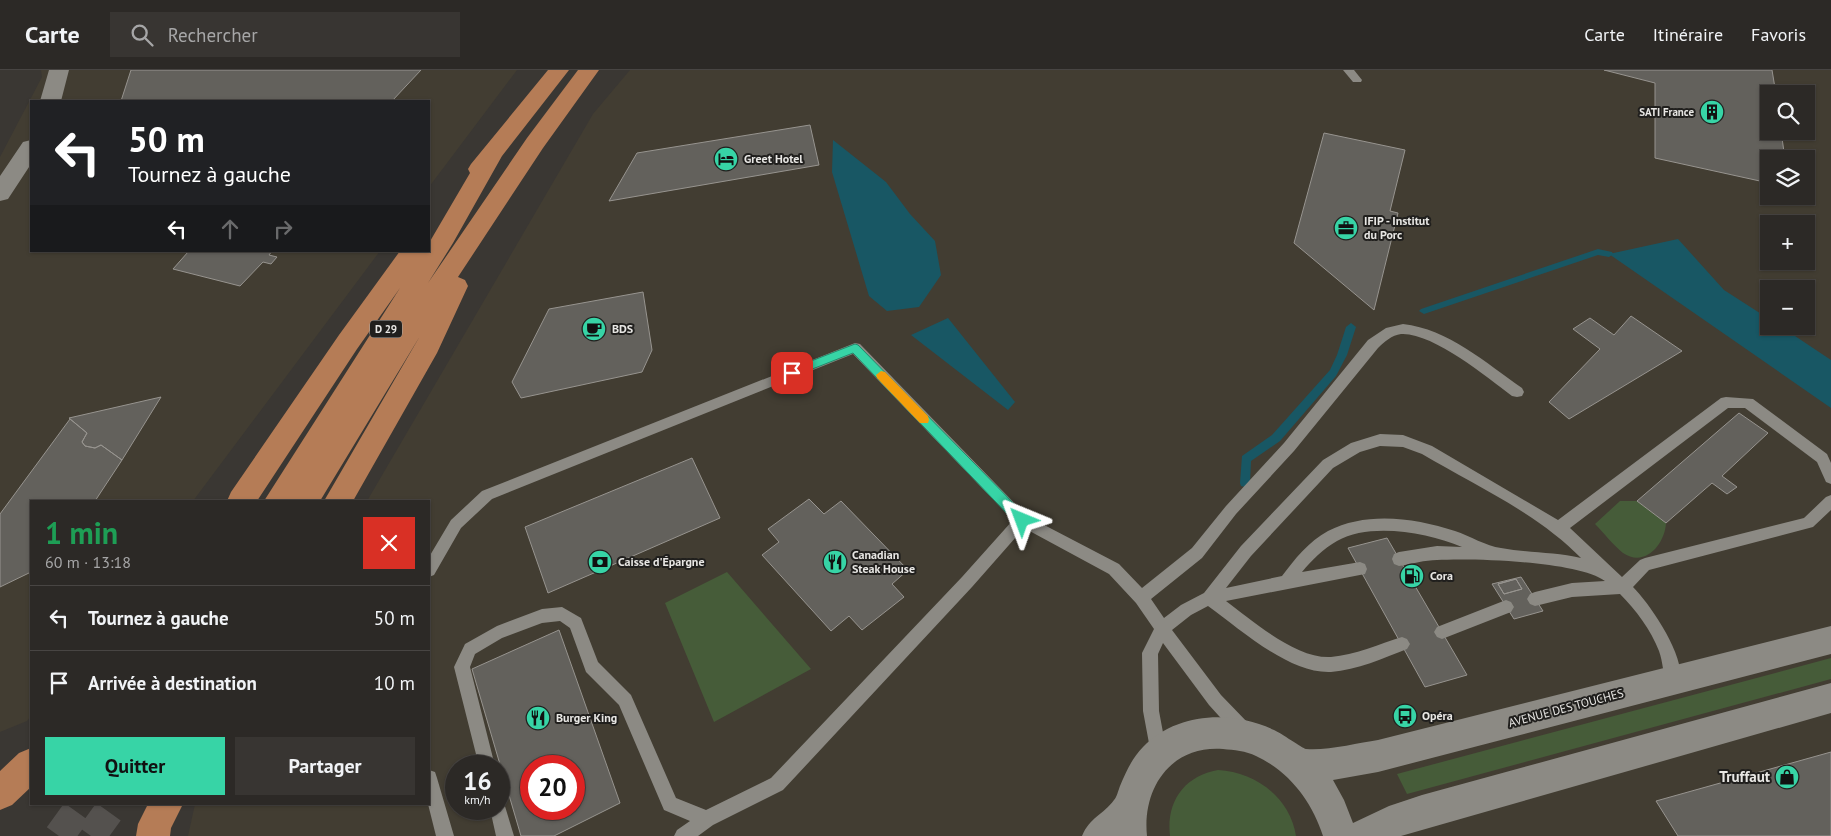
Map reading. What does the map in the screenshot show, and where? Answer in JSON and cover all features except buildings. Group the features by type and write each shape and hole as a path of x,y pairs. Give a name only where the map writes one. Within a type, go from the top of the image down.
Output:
{"main road":[{"name":"D 29","path":"279,500 446,237 491,156 559,70"},
{"name":"D 29","path":"306,500 401,344 540,136 589,70"},
{"path":"430,229 491,156"},
{"path":"339,500 428,346 493,206"},
{"path":"242,500 348,342 412,252"},
{"path":"0,793 30,766"},
{"path":"153,836 155,824 165,805"}],"street":[{"path":"51,100 59,70"},
{"path":"0,192 30,148"},
{"name":"AVENUE DES TOUCHES","path":"1300,766 1336,763 1378,756 1831,640"},
{"path":"1364,836 1373,830 1406,818 1588,764 1831,698"},
{"path":"1099,836 1130,822 1135,788 1145,769 1158,754 1177,740 1200,733 1223,731 1266,742 1284,752 1300,766 1316,783 1330,804 1340,836"}],"lane":[{"path":"1348,70 1357,80"},
{"path":"1141,598 1198,553 1231,510 1288,447 1373,344 1386,334 1402,328 1416,329 1433,336 1517,392"},
{"path":"430,568 456,524 487,495 855,348 1022,520 1114,569 1141,598 1186,663 1215,700 1248,736"},
{"path":"1559,528 1726,402 1748,403 1822,458 1831,478"},
{"path":"1209,598 1246,550 1328,464 1356,447 1380,440 1403,441 1427,450 1559,528 1622,587 1644,611 1664,644 1674,680"},
{"path":"1535,599 1572,590 1622,587 1645,565 1808,523 1831,501"},
{"path":"683,836 707,819 777,784 967,582 1022,520"},
{"path":"1286,582 1304,559 1332,536 1356,528 1383,524 1419,528 1454,537 1498,554"},
{"path":"1399,559 1436,553 1498,554 1576,563 1605,572"},
{"path":"1158,754 1151,711 1149,672 1150,653 1162,629 1186,610 1209,598 1360,569"},
{"path":"1209,598 1299,658 1321,664 1341,663 1402,644"},
{"path":"1442,632 1506,607"},
{"path":"484,755 462,667 470,649 497,633 542,616 562,614 576,623 592,667 625,700 670,804 707,819"},
{"path":"430,782 445,836"},
{"path":"501,820 505,836"}],"shaded area":[{"path":"41,70 517,70 430,186 430,100 30,100 30,252 379,252 194,500 30,500 30,717 27,721 0,732 0,157 42,77"},
{"path":"630,70 1831,70 1831,836 188,836 195,805 430,805 430,500 368,500 593,114"}],"green space":[{"path":"1620,501 1637,501 1666,523 1665,531 1658,546 1646,556 1639,558 1631,557 1623,553 1595,524"},
{"path":"727,572 811,669 714,722 665,603"},
{"path":"1831,658 1831,679 1407,794 1397,774"},
{"path":"1218,770 1245,776 1269,789 1286,810 1296,836 1170,836 1171,812 1180,792 1196,778"}],"water":[{"path":"833,140 886,182 910,214 935,241 941,275 919,307 887,311 869,296 832,172"},
{"path":"1678,239 1724,290 1760,313 1760,335 1794,335 1831,360 1831,408 1609,254"},
{"path":"948,318 1015,402 1008,410 911,335"}],"waterway":[{"path":"1424,311 1598,252 1609,254"},
{"path":"1245,483 1246,459 1276,438 1333,373 1342,355 1351,327"}],"tunnel":[{"path":"59,836 81,805"},
{"path":"91,836 113,805"}],"slow traffic":[{"path":"881,375 924,420"}],"place":[{"name":"SATI France","path":"1712,112"},
{"name":"Greet Hotel","path":"726,159"},
{"name":"IFIP - Institut du Porc","path":"1346,228"},
{"name":"BDS","path":"594,329"},
{"name":"Caisse d'Épargne","path":"600,562"},
{"name":"Canadian Steak House","path":"835,562"},
{"name":"Cora","path":"1412,576"},
{"name":"Opéra","path":"1405,716"},
{"name":"Burger King","path":"538,718"},
{"name":"Truffaut","path":"1787,777"}],"route":[{"path":"792,373 855,348 1022,520"}]}
